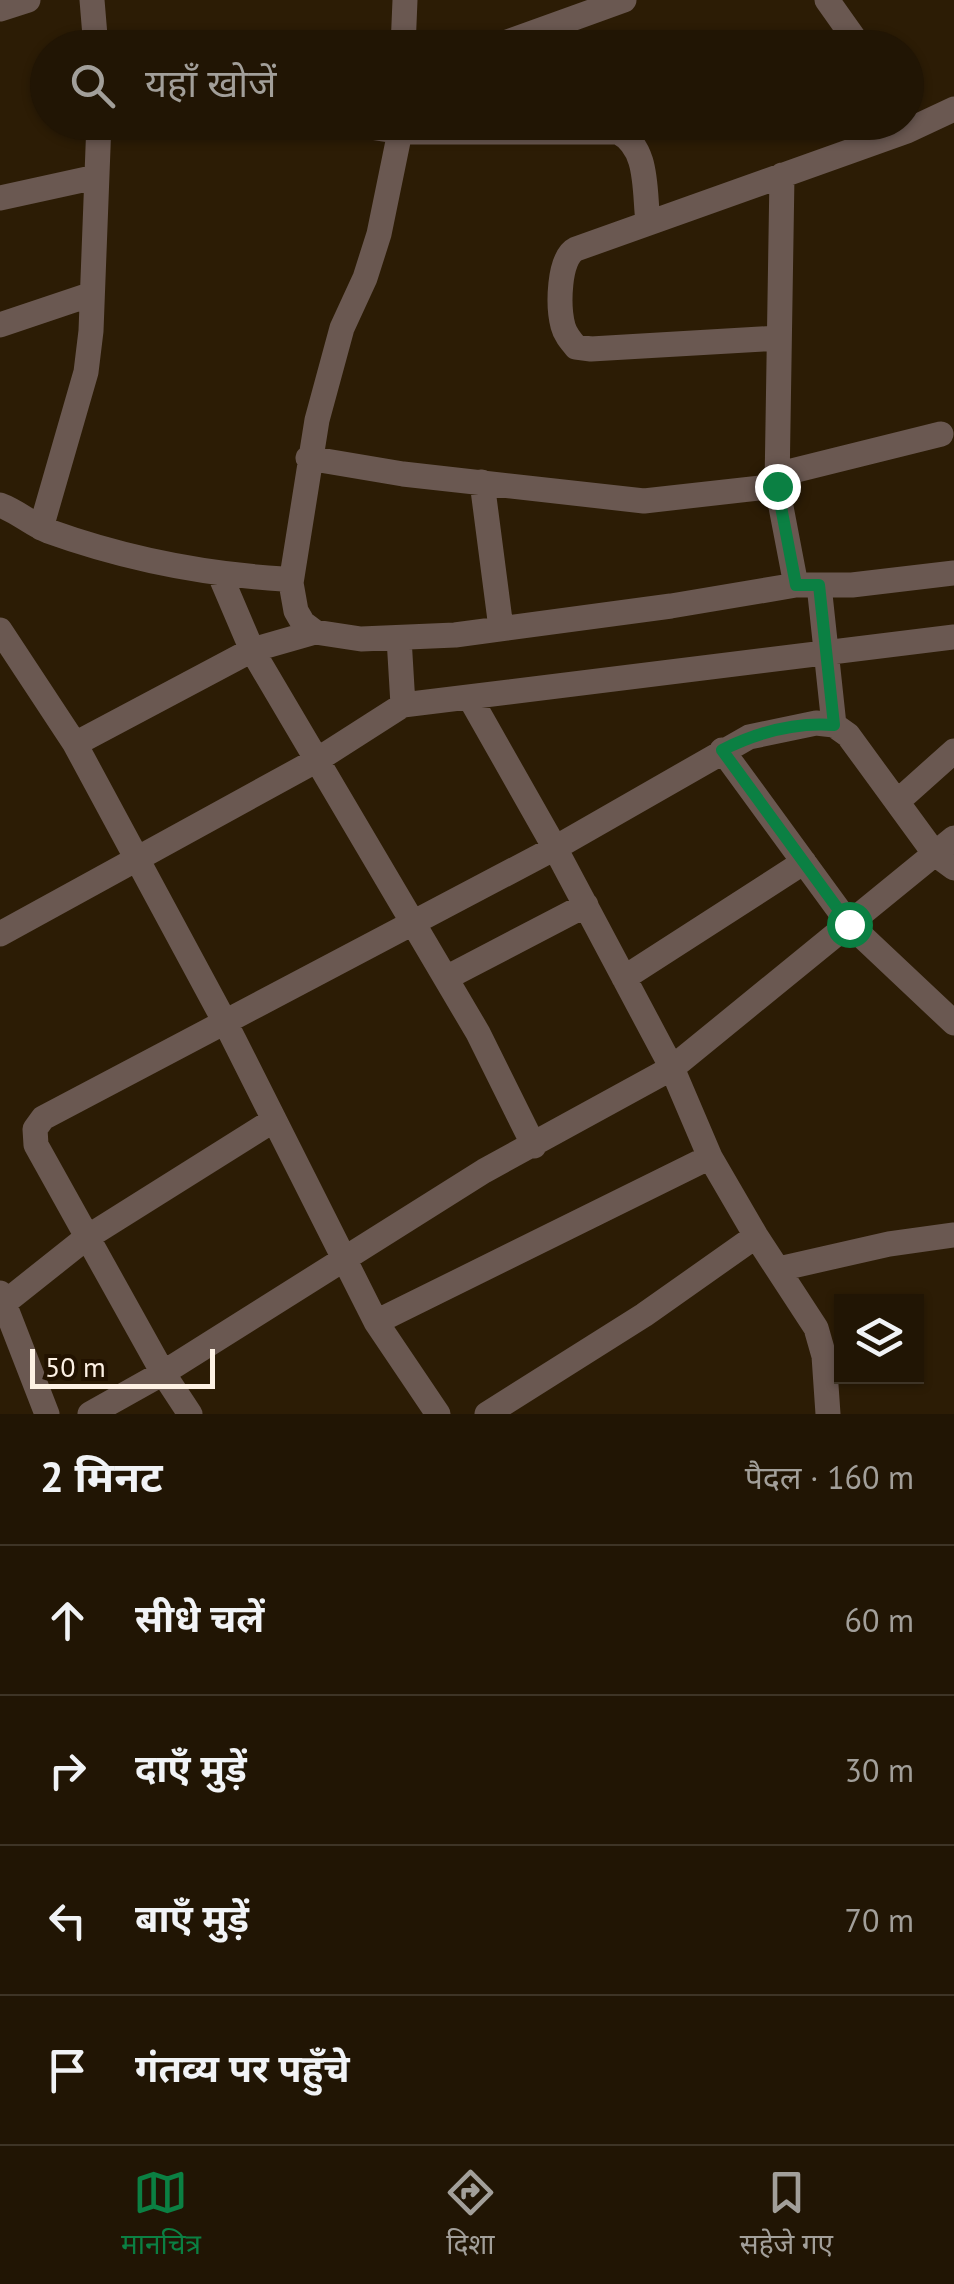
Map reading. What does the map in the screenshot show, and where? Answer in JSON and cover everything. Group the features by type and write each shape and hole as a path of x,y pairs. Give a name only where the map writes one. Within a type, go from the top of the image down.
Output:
{"street":[{"path":"1,7 28,0"},
{"path":"92,0 94,30"},
{"path":"403,30 405,0"},
{"path":"827,0 848,30"},
{"path":"540,30 616,2"},
{"path":"924,115 954,109"},
{"path":"42,528 86,372 97,140"},
{"path":"316,632 303,623 296,610 291,584 308,458 342,328 365,278 379,234 399,140"},
{"path":"632,140 640,150 648,222"},
{"path":"779,338 591,350 576,347 562,322 563,263 567,253 782,174 861,140"},
{"path":"782,174 776,480 828,652 834,725"},
{"path":"0,198 96,176"},
{"path":"0,325 92,294"},
{"path":"308,458 403,474 644,501 776,480 941,434"},
{"path":"482,482 500,628"},
{"path":"2,498 42,528 96,547 220,575 283,579 291,584"},
{"path":"74,744 252,650 316,632 361,639 455,635 808,585 852,585 954,572"},
{"path":"220,575 252,650 446,978 534,1146"},
{"path":"0,630 74,744 136,858 226,1024 376,1322 438,1414"},
{"path":"0,934 316,760 403,706 422,700 470,698 954,637"},
{"path":"398,638 403,706"},
{"path":"470,698 672,1068 710,1156 816,1328 824,1356 828,1414"},
{"path":"90,1414 163,1373 484,1171 672,1068 849,924 948,853 897,802 848,735 834,725 816,724 749,736 555,848 43,1118 35,1130 36,1145 163,1373 190,1414"},
{"path":"722,750 849,924 954,1023"},
{"path":"897,802 954,752"},
{"path":"624,978 804,862"},
{"path":"446,978 586,905"},
{"path":"47,1414 1,1299 86,1238 274,1120"},
{"path":"376,1322 710,1156"},
{"path":"778,1269 889,1244 954,1235"},
{"path":"487,1414 644,1315 756,1236"}],"route":[{"path":"777,486 796,585 819,585 834,725 816,724 749,736 722,750 849,924"}]}
